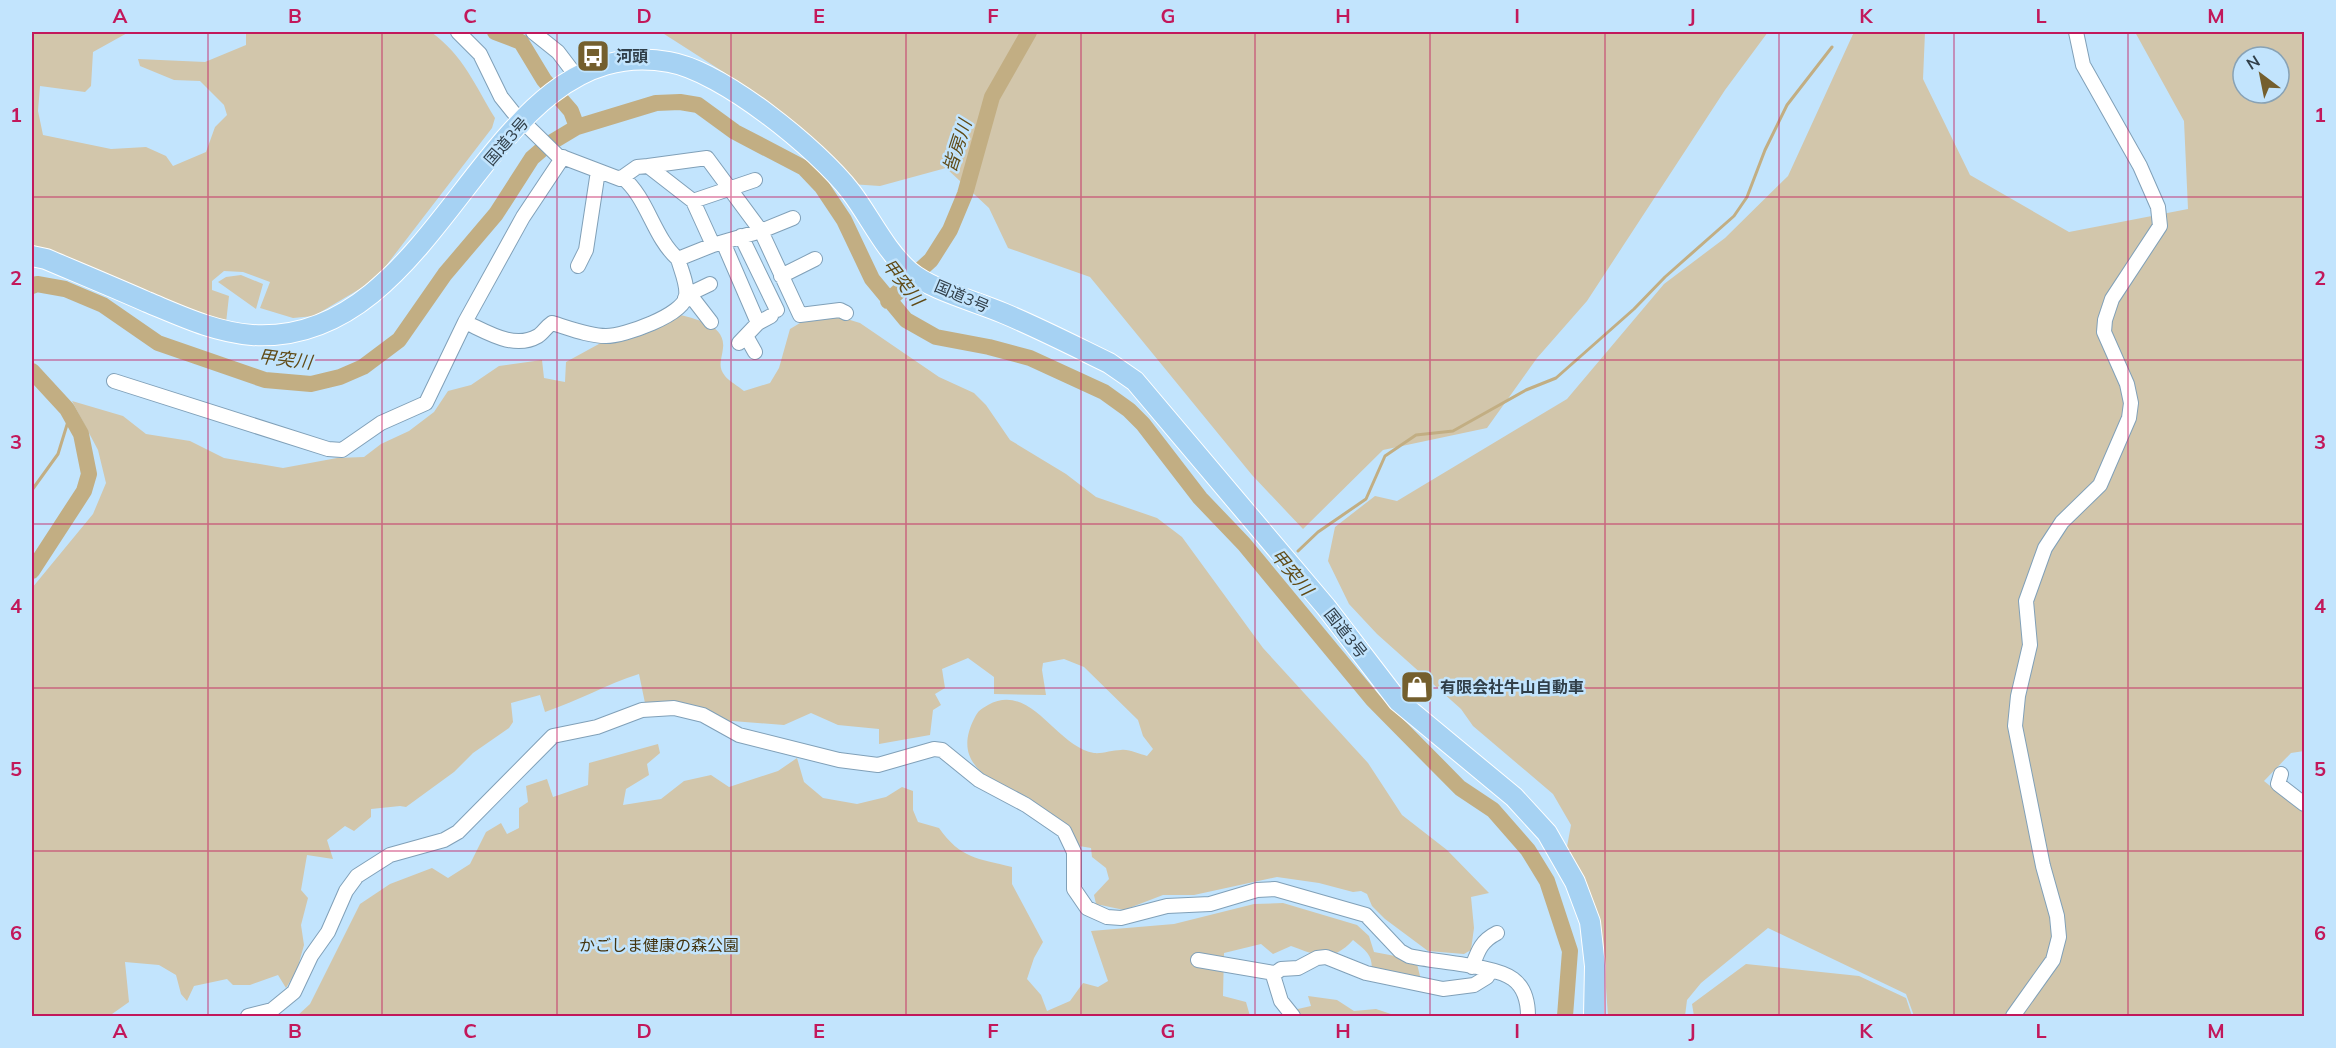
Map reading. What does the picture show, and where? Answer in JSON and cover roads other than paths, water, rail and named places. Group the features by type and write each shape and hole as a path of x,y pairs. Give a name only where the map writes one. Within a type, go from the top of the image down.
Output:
{"highway":[{"name":"国道3号","path":"32,256 46,258 216,330 274,335 321,325 356,307 393,275 509,134 527,124 561,88 618,62 645,60 681,64 710,76 815,153 849,189 910,272 1109,363 1135,381 1326,607 1398,701 1514,797 1547,834 1575,882 1590,922 1595,966 1594,1017"}],"street":[{"path":"458,32 480,54 501,97 560,156 620,179 637,167 707,158 761,231 800,315 840,310 846,313"},
{"path":"533,32 558,52 561,88"},
{"path":"2013,1017 2053,960 2059,937 2057,916 2043,866 2015,726 2018,696 2030,645 2026,601 2046,548 2062,522 2100,485 2130,418 2131,403 2127,384 2104,332 2105,320 2112,299 2155,237 2160,225 2158,207 2140,166 2083,65 2076,32"},
{"path":"114,381 328,449 342,450 381,423 426,403 465,322 523,217 560,156"},
{"path":"648,166 693,201 718,243 758,323"},
{"path":"578,266 586,250 598,171"},
{"path":"465,322 503,340 540,336 552,323 589,334 608,336 632,331 669,314 683,304 686,296 678,259 656,228 635,187 622,177"},
{"path":"693,201 755,180"},
{"path":"678,259 793,218"},
{"path":"741,236 774,313 758,323 743,340 755,351"},
{"path":"781,276 815,259"},
{"path":"686,296 710,284"},
{"path":"686,296 694,300 711,322"},
{"path":"248,1017 272,1010 294,992 311,956 328,932 346,891 365,870 401,850 444,840 458,832 553,736 588,730 656,708 690,711 739,735 852,762 878,765 934,749 942,750 979,780 1026,805 1064,831 1074,852 1074,889 1087,908 1107,917 1121,918 1150,908 1217,903 1257,890 1275,889 1366,915 1400,951 1408,956 1506,975 1516,982 1527,1000 1528,1017"},
{"path":"2282,774 2278,784 2304,804"},
{"path":"1472,967 1479,947 1486,938 1497,933"},
{"path":"1198,960 1274,973 1326,957 1366,973 1443,989 1474,985 1487,977 1490,971"},
{"path":"1274,973 1278,995 1293,1017"}],"waterway":[{"path":"495,32 521,42 544,80 571,111 577,127"},
{"name":"皆房川","path":"920,270 931,260 950,230 965,194 992,97 1029,32"},
{"path":"1298,551 1318,532 1366,499 1385,456 1416,435 1453,431 1526,390 1556,378 1734,216 1747,197 1765,150 1787,105 1832,47"},
{"name":"甲突川","path":"32,286 37,284 65,289 103,305 158,343 265,380 311,384 340,377 363,367 399,340 445,274 496,214 532,158 547,145 577,127 656,103 680,102 698,105 735,132 804,168 822,187 844,220 872,279 906,320 936,337 1030,358 1104,392 1129,410 1143,424 1200,498 1244,544 1373,700 1460,788 1493,810 1528,850 1547,881 1570,951 1565,1016"},
{"name":"皆房川","path":"888,301 910,281"},
{"name":"甲突川","path":"32,371 67,409 81,434 89,474 84,491 32,571"},
{"path":"32,490 58,454 70,415"}],"place":[{"name":"河頭","path":"593,56"},
{"name":"有限会社牛山自動車","path":"1417,687"}],"park label":[{"name":"かごしま健康の森公園","path":"659,945"}]}
